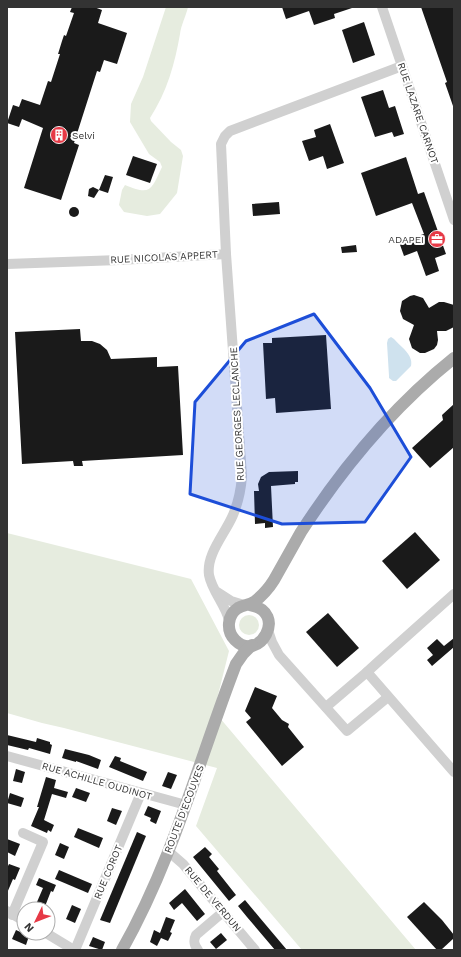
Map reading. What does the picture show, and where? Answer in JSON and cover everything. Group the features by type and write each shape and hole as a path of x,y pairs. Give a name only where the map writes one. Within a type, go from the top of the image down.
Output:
{"main road":[{"path":"236,664 236,641 229,631 229,620 234,610 247,605 261,596 271,585 301,532 372,437 428,379 454,358"},
{"path":"236,664 243,654 262,640 268,630 268,605 271,585"},
{"path":"247,605 260,608 268,617"},
{"path":"236,641 246,645 255,644"},
{"name":"ROUTE D'ECOUVES","path":"122,950 168,851 186,806 236,664"}],"street":[{"name":"RUE LAZARE CARNOT","path":"382,7 454,220"},
{"name":"RUE NICOLAS APPERT","path":"7,264 226,254 221,144 225,136 230,131 402,66"},
{"name":"RUE GEORGES LECLANCHE","path":"226,254 242,476 240,494 233,515 214,552 210,564 209,576 225,608 229,620"},
{"path":"216,591 232,601 247,605"},
{"path":"326,707 454,594"},
{"path":"268,630 279,655"},
{"path":"255,644 268,647 279,655 347,731 388,697"},
{"path":"367,672 454,772"},
{"name":"RUE ACHILLE OUDINOT","path":"7,756 186,806"},
{"name":"RUE COROT","path":"74,950 141,793"},
{"path":"10,913 42,842 23,833"},
{"name":"RUE DE VERDUN","path":"168,851 183,864 255,950"},
{"path":"198,950 195,946 194,940 196,935 224,912"},
{"path":"56,939 74,950"}],"highlighted area":[{"path":"314,314 370,388 411,457 365,522 282,524 190,494 195,402 246,341"}],"shaded area":[{"path":"166,7 188,7 181,27 176,56 170,77 166,88 150,118 151,121 171,142 181,150 183,156 177,193 160,214 147,216 124,212 119,205 122,190 125,185 140,190 149,189 162,167 160,162 149,154 130,122 131,104 143,77"},
{"path":"7,533 191,579 229,651 214,711 416,950 302,950 196,826 217,768 7,713"},
{"path":"245,615 253,615 259,621 259,629 253,635 245,635 239,629 239,621"}],"water":[{"path":"391,337 409,354 411,362 411,366 396,381 389,378 387,343 388,339"}],"building":[{"name":"Selvi","path":"72,7 94,7 102,10 98,23 127,33 117,64 104,60 100,72 97,71 74,143 79,145 61,200 24,188 43,128 22,119 19,127 7,123 13,105 19,107 22,99 40,105 48,81 51,82 60,54 58,54 64,35 66,36 74,13 70,12"},
{"path":"282,7 352,8 334,14 335,18 314,25 309,11 286,19"},
{"path":"421,7 454,7 454,106 445,83 447,82"},
{"path":"364,22 375,55 353,63 342,30"},
{"path":"383,90 389,108 395,106 404,134 394,137 392,132 375,137 361,97"},
{"path":"330,124 344,163 327,169 323,156 309,161 302,141 316,137 314,130"},
{"path":"133,156 157,164 150,183 126,175"},
{"path":"406,157 418,194 424,192 446,254 435,258 439,271 426,276 417,251 404,256 399,242 424,234 412,203 376,216 361,173"},
{"path":"105,175 113,177 108,193 99,190"},
{"path":"93,187 99,190 94,198 88,196 89,189"},
{"path":"279,202 280,214 253,216 252,204"},
{"path":"72,207 76,207 78,208 78,216 72,217 69,214 69,210"},
{"path":"356,245 357,252 342,253 341,247"},
{"path":"414,295 423,298 429,308 439,302 454,305 454,327 446,331 437,331 437,345 434,349 425,353 420,353 412,348 409,339 414,325 403,319 400,311 402,301"},
{"path":"80,329 81,341 92,341 100,344 107,350 111,359 157,357 157,367 178,366 183,455 82,461 83,466 74,466 73,461 22,464 15,332"},
{"path":"326,335 331,409 276,413 275,398 266,399 263,343 272,343 272,338"},
{"path":"454,404 454,447 430,468 412,448 443,420 442,415"},
{"path":"298,471 298,482 295,482 295,484 271,486 273,527 265,528 265,523 255,524 254,491 259,491 258,484 261,477 269,472"},
{"path":"415,532 440,560 407,589 382,561"},
{"path":"328,613 359,648 337,667 306,632"},
{"path":"454,638 454,647 432,666 427,660 433,655 427,648 437,639 444,646"},
{"path":"255,687 277,696 272,708 282,720 289,724 288,727 304,747 282,766 246,722 251,718 245,711"},
{"path":"7,735 36,742 37,738 50,742 52,745 50,754 29,748 28,750 7,745"},
{"path":"65,749 89,755 101,760 98,769 76,761 62,758"},
{"path":"115,756 121,758 120,761 147,772 143,781 109,767"},
{"path":"16,769 25,772 22,783 13,781"},
{"path":"168,772 177,775 171,789 162,786"},
{"path":"46,777 56,780 54,788 68,792 66,798 52,794 44,820 54,825 51,832 48,830 47,833 31,826 39,807 37,807"},
{"path":"76,788 90,793 86,802 72,797"},
{"path":"10,793 24,798 21,807 7,803"},
{"path":"148,806 161,811 156,824 150,821 151,818 144,815"},
{"path":"112,808 122,811 116,825 107,821"},
{"path":"78,828 103,838 99,848 74,837"},
{"path":"137,832 146,836 110,923 100,920"},
{"path":"7,839 20,844 15,856 7,852"},
{"path":"60,843 69,847 64,859 55,855"},
{"path":"205,847 212,854 209,857 219,869 217,871 236,895 229,901 193,857"},
{"path":"9,864 20,868 7,893 7,868"},
{"path":"59,870 92,884 88,893 55,879"},
{"path":"39,878 56,885 53,892 51,891 47,901 37,901 43,888 36,885"},
{"path":"185,889 205,914 197,921 182,903 174,910 169,903"},
{"path":"245,900 287,950 275,950 247,917 238,906"},
{"path":"424,902 442,920 454,935 454,938 441,950 437,950 407,917"},
{"path":"72,905 81,909 75,923 66,919"},
{"path":"166,917 175,920 170,932 172,933 168,941 161,938 157,946 150,942 154,930 160,933"},
{"path":"16,930 16,941 12,939"},
{"path":"221,933 227,940 216,949 210,942"},
{"path":"93,937 105,942 102,950 89,946"},
{"path":"17,941 27,941 26,945"}],"place":[{"name":"Selvi","path":"59,135"},
{"name":"ADAPEI","path":"437,239"}]}
